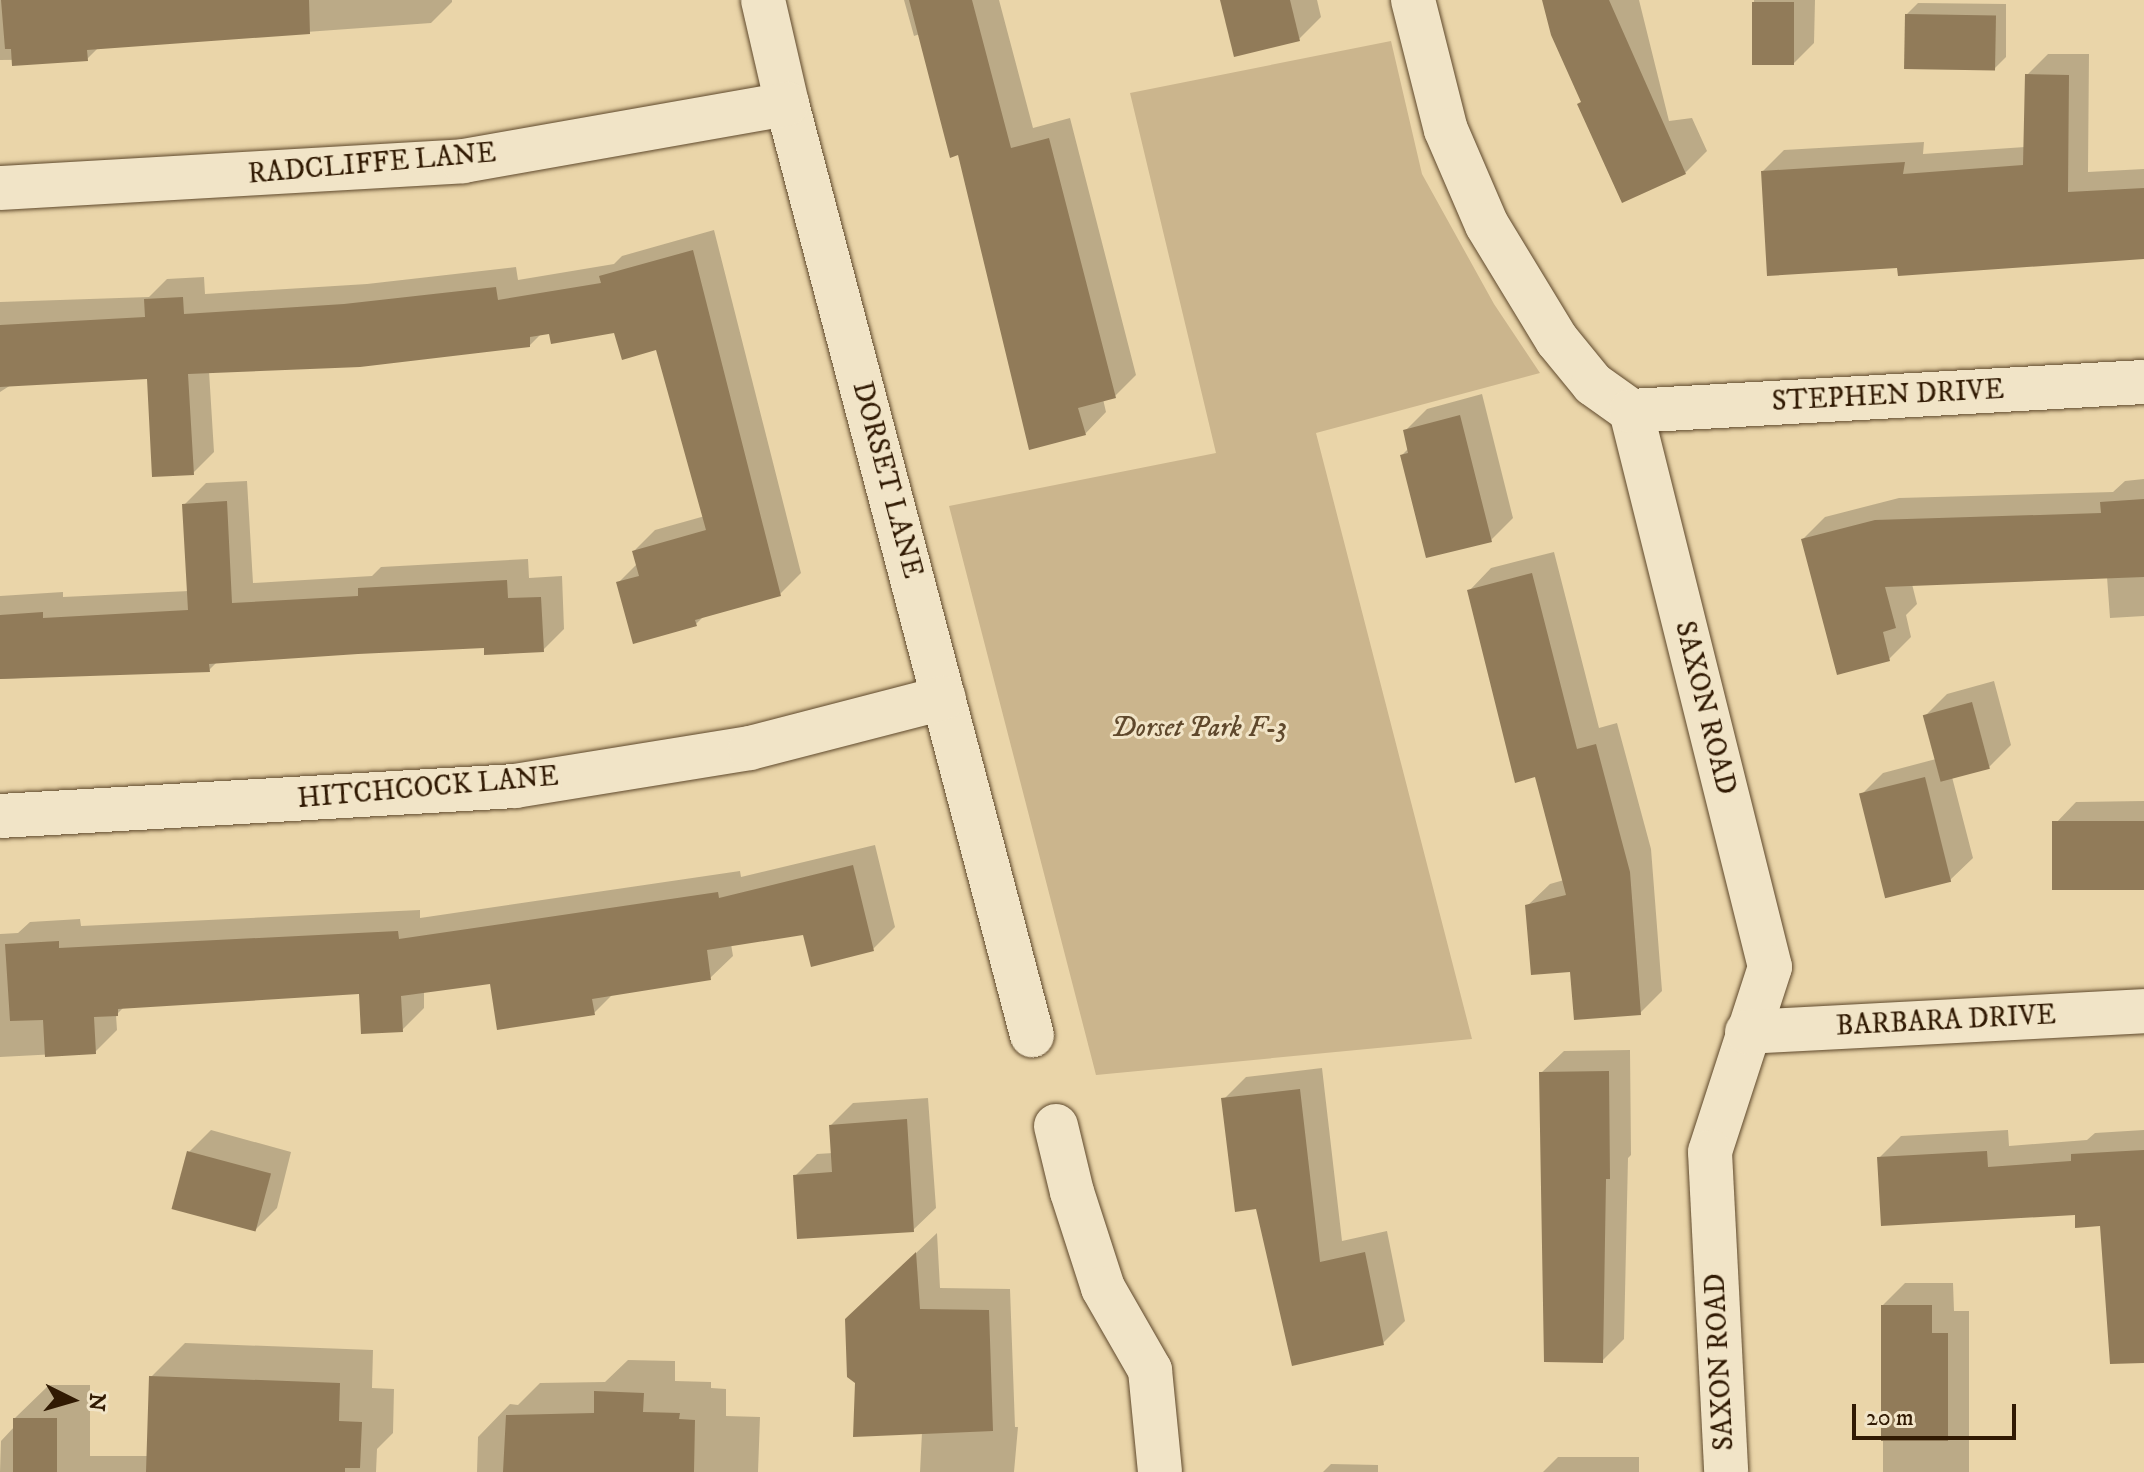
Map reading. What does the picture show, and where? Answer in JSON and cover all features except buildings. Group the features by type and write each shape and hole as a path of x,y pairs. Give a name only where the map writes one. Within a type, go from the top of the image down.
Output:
{"street":[{"name":"DORSET LANE","path":"763,0 787,104 1032,1035"},
{"path":"1413,0 1446,130 1487,225 1557,340 1593,384 1631,411"},
{"name":"RADCLIFFE LANE","path":"0,188 463,161 787,104"},
{"name":"STEPHEN DRIVE","path":"1631,411 2144,382"},
{"name":"SAXON ROAD","path":"1631,411 1770,967 1710,1152 1726,1472"},
{"name":"HITCHCOCK LANE","path":"0,816 515,786 750,748 944,698"},
{"name":"BARBARA DRIVE","path":"1747,1032 2144,1011"},
{"path":"1056,1126 1103,1288 1150,1370 1160,1472"}],"green space":[{"name":"Dorset Park F-3","path":"1391,41 1422,174 1494,304 1540,373 1316,433 1472,1039 1096,1075 949,506 1216,453 1130,93"}]}
